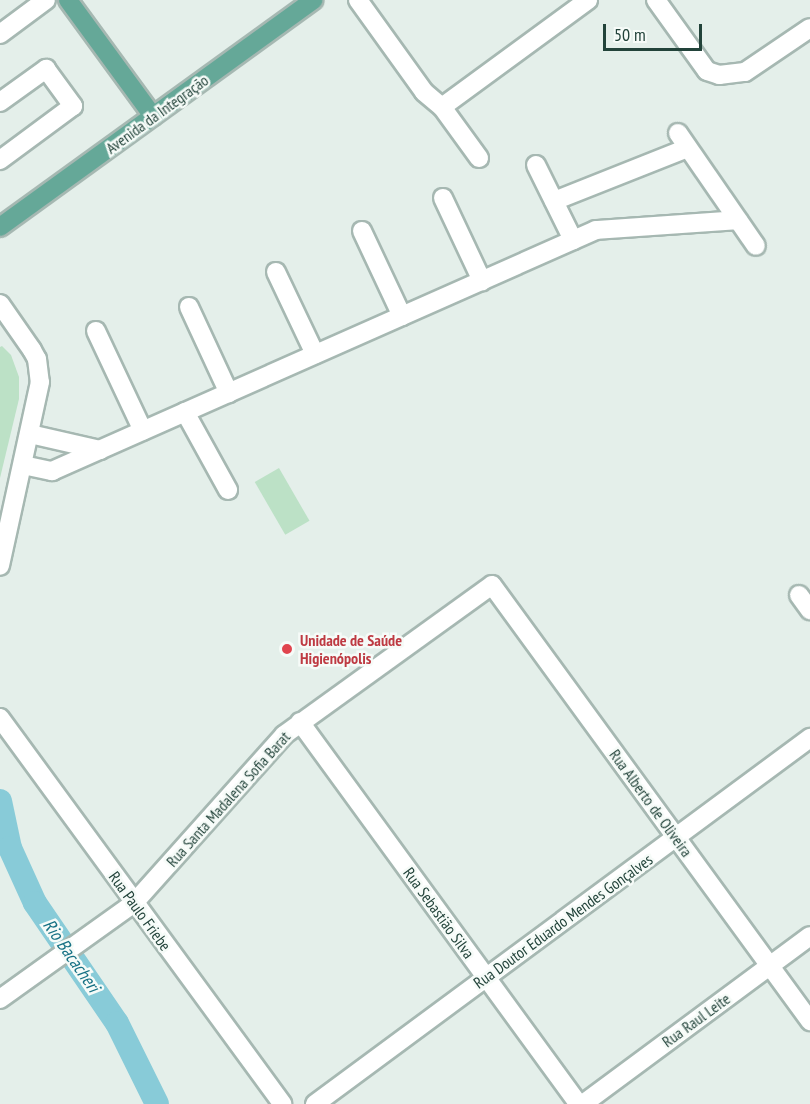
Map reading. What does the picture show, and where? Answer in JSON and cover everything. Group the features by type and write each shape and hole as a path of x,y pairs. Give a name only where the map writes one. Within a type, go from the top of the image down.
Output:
{"main road":[{"path":"68,0 153,116"},
{"name":"Avenida da Integração","path":"0,227 314,0"}],"street":[{"path":"0,34 46,0"},
{"path":"358,0 424,92 442,107 479,158"},
{"path":"442,107 588,0"},
{"path":"656,0 707,71 729,75 745,72 810,28"},
{"path":"0,102 46,69 73,106 0,160"},
{"path":"554,201 683,141 756,246"},
{"path":"536,165 573,240"},
{"path":"443,198 482,281"},
{"path":"23,465 52,471 596,230 738,220"},
{"path":"362,231 402,316"},
{"path":"276,272 315,354"},
{"path":"0,304 37,359 40,382 0,566"},
{"path":"189,307 229,393"},
{"path":"96,331 143,431"},
{"path":"185,412 228,490"},
{"path":"30,434 100,450"},
{"name":"Rua Santa Madalena Sofia Barat","path":"0,999 134,903 270,749 300,722 492,585"},
{"name":"Rua Alberto de Oliveira","path":"492,585 810,1021"},
{"name":"Rua Paulo Friebe","path":"0,718 282,1104"},
{"name":"Rua Sebastião Silva","path":"300,722 581,1104"},
{"name":"Rua Doutor Eduardo Mendes Gonçalves","path":"315,1104 810,738"},
{"name":"Rua Raul Leite","path":"581,1104 810,936"}],"green space":[{"path":"2,346 11,355 19,377 19,399 0,478 0,347"},
{"path":"279,468 310,521 285,535 255,482"}],"waterway":[{"name":"Rio Bacacheri","path":"0,801 10,848 35,903 117,1023 157,1104"}],"place":[{"name":"Unidade de Saúde Higienópolis","path":"287,649"}]}
